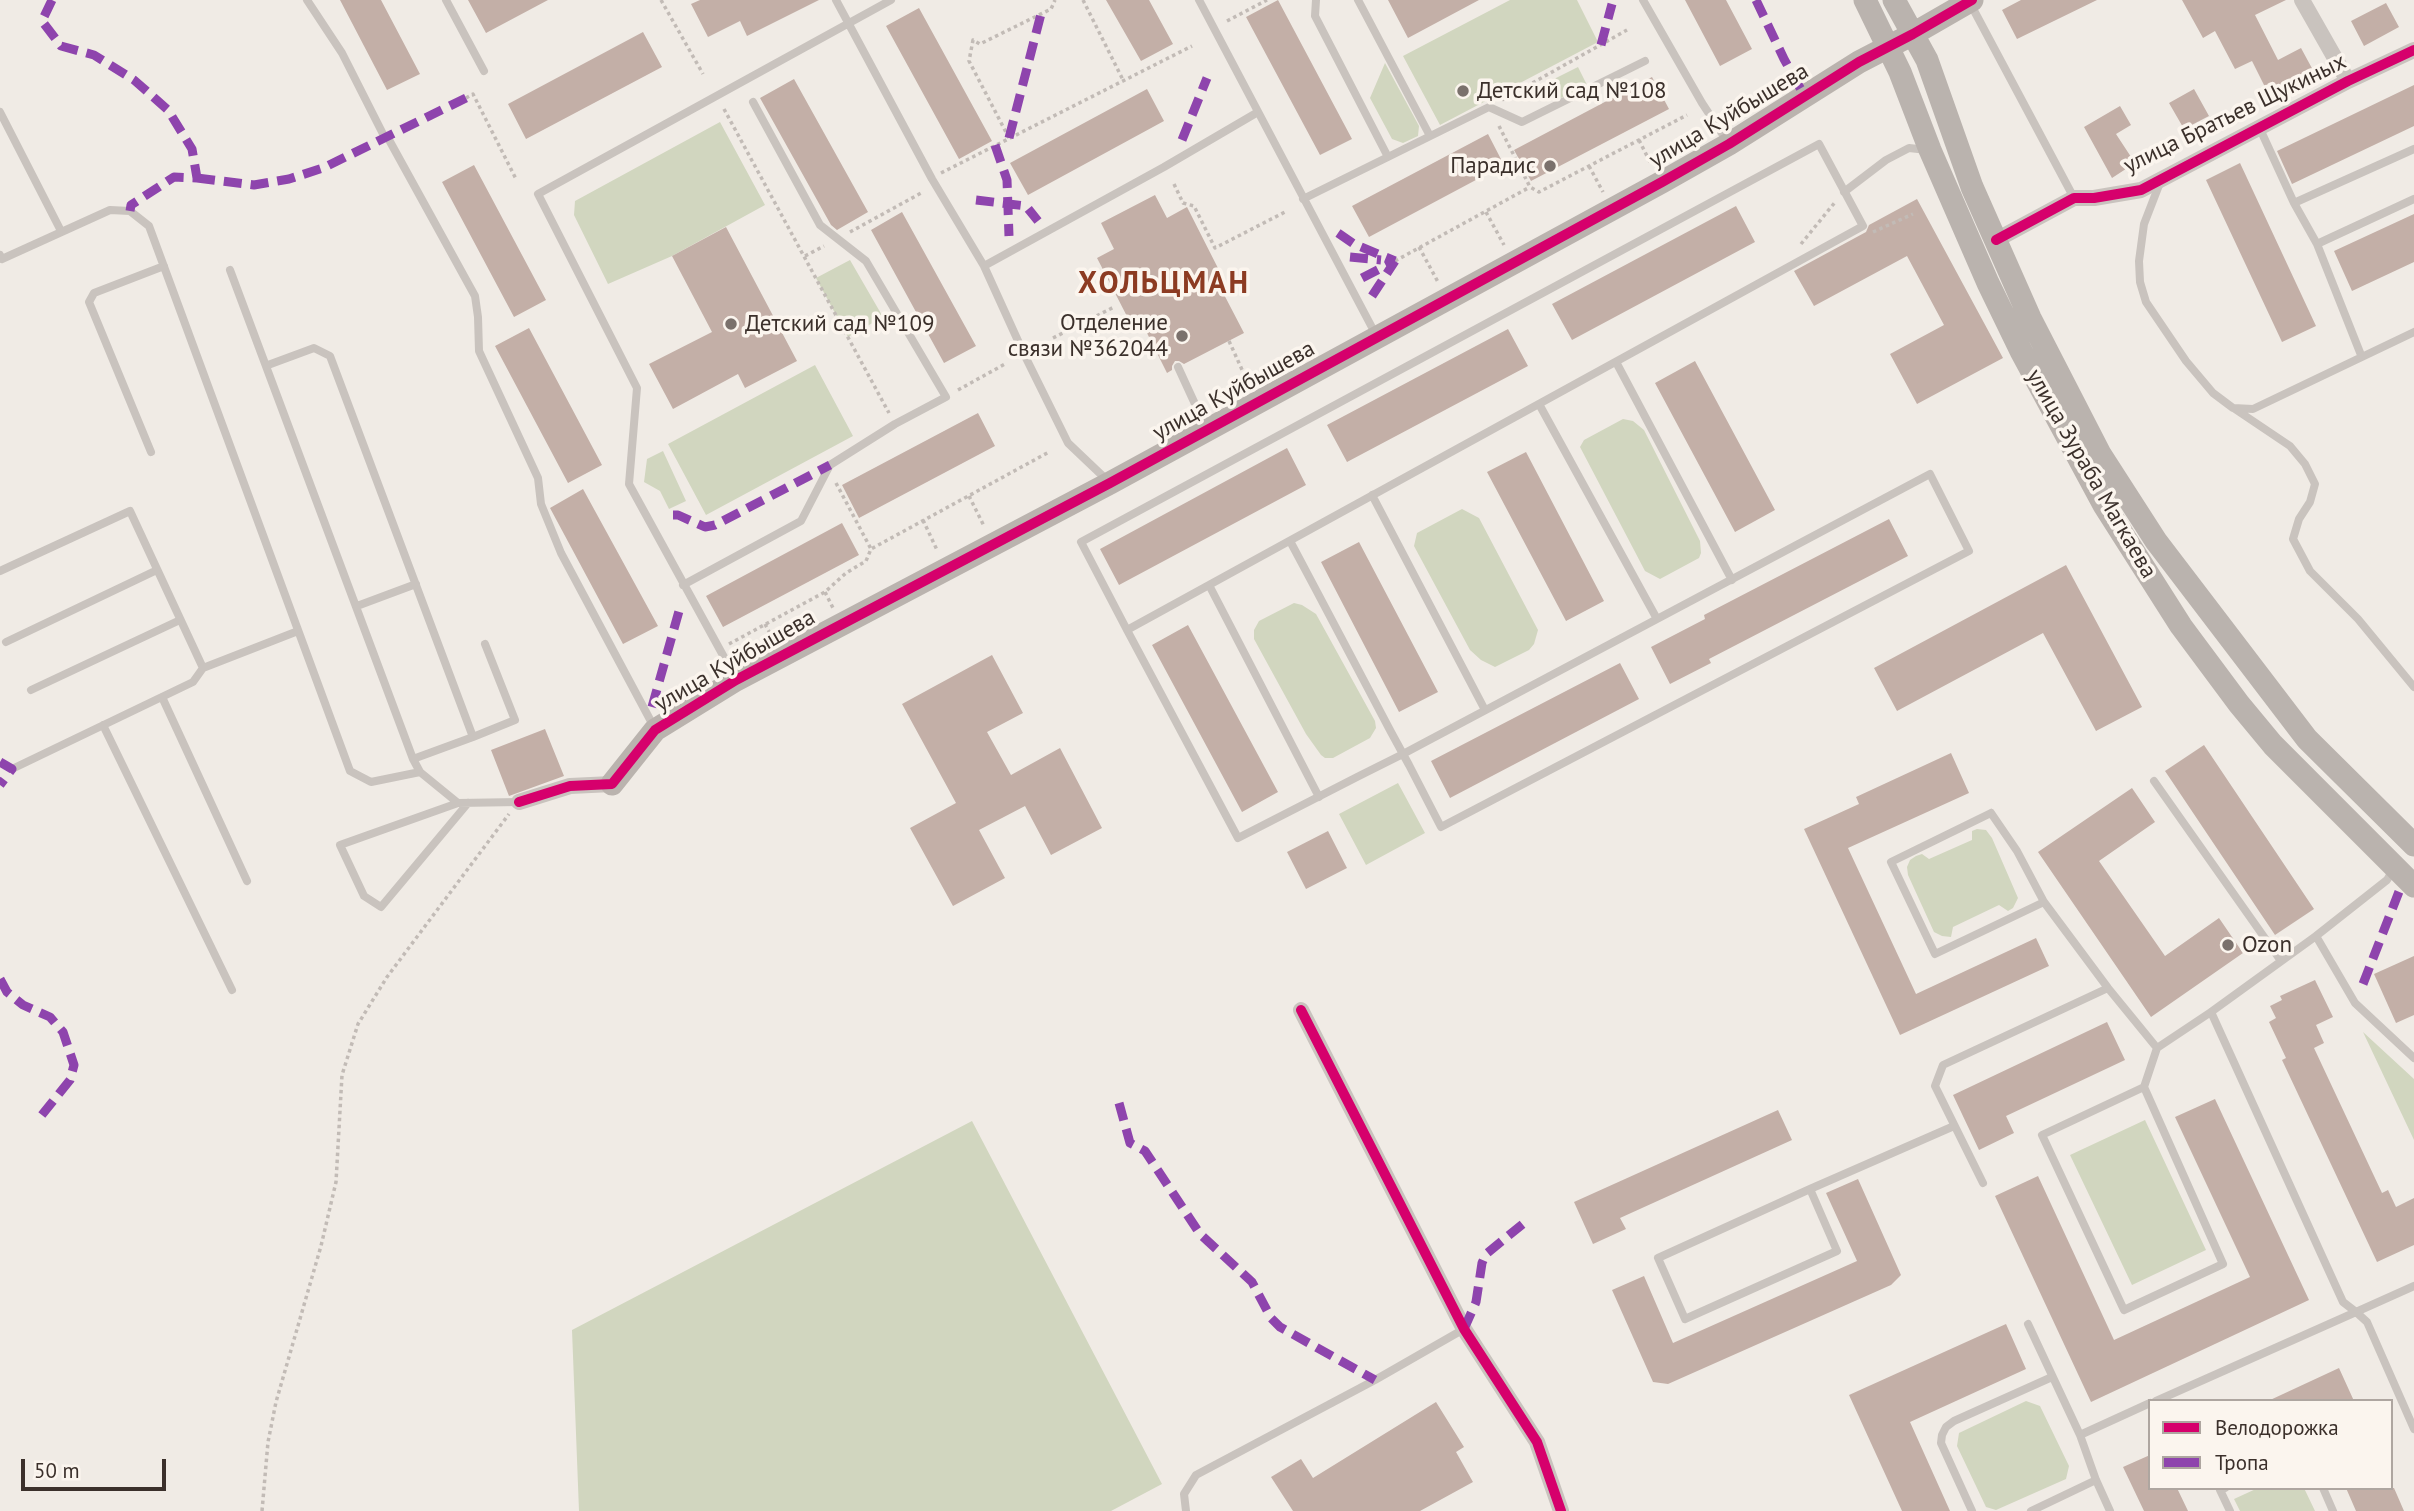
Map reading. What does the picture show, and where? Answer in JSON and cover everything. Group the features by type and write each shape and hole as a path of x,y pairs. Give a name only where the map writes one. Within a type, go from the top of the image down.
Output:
{"main road":[{"name":"улица Зураба Магкаева","path":"1865,0 1900,72 1930,150 2021,351 2104,505 2205,660 2247,714 2273,745 2414,886"},
{"name":"улица Зураба Магкаева","path":"1895,0 1927,60 1972,187 2029,318 2100,454 2156,541 2307,739 2414,845"},
{"name":"улица Куйбышева","path":"612,784 655,730 736,680 1110,482 1729,144 1813,89 1970,0"}],"street":[{"path":"2302,0 2348,81"},
{"name":"улица Братьев Щукиных","path":"1996,240 2074,198 2094,198 2141,190 2348,81 2414,50"},
{"name":"улица Куйбышева","path":"519,802 570,786 612,784"},
{"path":"1301,1010 1464,1329 1537,1442 1561,1511"}],"lane":[{"path":"307,0 342,53 383,134 388,138 475,296 479,351 538,478 541,504 561,553 655,730"},
{"path":"446,0 484,71"},
{"path":"836,0 932,179 984,265 1068,443 1110,482"},
{"path":"736,680 629,484 637,388 538,194 891,0"},
{"path":"1199,0 1377,336"},
{"path":"1316,0 1315,16 1388,158"},
{"path":"1358,0 1430,136"},
{"path":"1643,0 1702,103 1729,144"},
{"path":"1970,0 2074,198"},
{"path":"1303,199 1489,107 1522,122 1645,61"},
{"path":"683,585 801,521 830,465 895,424 946,397 866,261 820,225 753,102"},
{"path":"0,112 61,231"},
{"path":"984,265 1164,167 1258,112"},
{"path":"2260,129 2294,203 2317,244 2361,355"},
{"path":"1127,630 1863,226 1819,144 1081,542 1127,630 1238,838 1403,754 1930,474 1969,551 1441,827 1403,754 1290,541"},
{"path":"1844,192 1886,160 1909,148 1930,150"},
{"path":"2294,203 2414,149"},
{"path":"2162,179 2144,224 2139,261 2140,282 2146,302 2186,360 2213,393 2290,446 2305,464 2315,484 2293,539 2310,571 2358,619 2414,687"},
{"path":"2317,244 2414,200"},
{"path":"0,255 2,258 110,210 130,211 149,226 350,771 370,782 419,772"},
{"path":"151,452 89,302 94,293 164,266"},
{"path":"230,270 268,365 413,759 419,772 463,803"},
{"path":"2233,408 2253,409 2361,355 2414,332"},
{"path":"268,365 314,348 330,356 473,737"},
{"path":"1616,362 1732,580"},
{"path":"1178,368 1201,417"},
{"path":"1539,404 1657,619"},
{"path":"1372,495 1485,710"},
{"path":"0,571 130,511 203,668"},
{"path":"6,642 157,570"},
{"path":"357,606 416,584"},
{"path":"1209,584 1319,797"},
{"path":"31,690 180,620"},
{"path":"12,769 193,681 203,668 298,631"},
{"path":"413,759 515,720 485,644"},
{"path":"162,697 247,881"},
{"path":"103,725 232,990"},
{"path":"2154,781 2281,961"},
{"path":"463,803 381,907 364,896 340,845 463,803 519,802"},
{"path":"2044,902 1936,954 1891,862 1992,813 2017,851 2044,902 2157,1048"},
{"path":"2144,1087 2042,1135 2124,1310 2223,1264 2144,1087 2157,1048 2316,936 2387,880 2394,868"},
{"path":"2316,936 2355,1003 2414,1058"},
{"path":"1983,1183 1935,1086 1943,1065 2108,988"},
{"path":"2211,1012 2343,1302 2367,1322 2414,1429"},
{"path":"1810,1189 1837,1251 1685,1319 1658,1258 1810,1189 1954,1126"},
{"path":"2160,1399 2414,1286"},
{"path":"2028,1324 2080,1435 2110,1511"},
{"path":"1186,1511 1184,1494 1196,1475 1375,1380 1464,1329"},
{"path":"1972,1511 1941,1443 1946,1427 2052,1377"},
{"path":"2080,1435 2148,1404"},
{"path":"2031,1511 2096,1480"},
{"path":"2220,1490 2230,1511"},
{"path":"2324,1490 2333,1511"}],"path":[{"path":"661,0 703,74"},
{"path":"1009,138 969,61 973,40 980,44 1051,9 1055,0"},
{"path":"1083,0 1123,80"},
{"path":"1227,21 1267,0"},
{"path":"1627,30 1489,107 1530,187 1539,192 1687,114"},
{"path":"937,175 1192,46"},
{"path":"466,98 472,94 516,178"},
{"path":"723,109 895,424"},
{"path":"1639,140 1654,169"},
{"path":"1589,166 1604,194"},
{"path":"1174,184 1183,203 1194,205 1215,248 1285,212"},
{"path":"1395,261 1530,187"},
{"path":"804,256 923,192"},
{"path":"1794,252 1844,192"},
{"path":"1486,211 1505,247"},
{"path":"1881,230 1913,214"},
{"path":"1419,247 1438,282"},
{"path":"1053,338 1115,307"},
{"path":"1229,341 1252,390"},
{"path":"946,397 1005,364"},
{"path":"728,644 825,592 846,573 866,561 871,549 1049,452"},
{"path":"828,469 871,549"},
{"path":"969,496 984,526"},
{"path":"923,520 937,550"},
{"path":"825,592 835,613"},
{"path":"765,624 776,643"},
{"path":"262,1511 268,1442 276,1402 321,1246 336,1182 342,1075 358,1024 387,976 519,802"}],"green space":[{"name":"Детский сад №108","path":"1510,0 1577,0 1598,42 1440,125 1403,56"},
{"path":"1385,63 1419,126 1418,136 1403,143 1392,139 1370,98"},
{"path":"1578,67 1587,85 1559,99 1550,81"},
{"path":"720,122 765,205 672,256 608,284 574,215 575,201"},
{"path":"850,260 883,317 848,337 816,278"},
{"path":"815,365 853,436 706,515 668,444"},
{"path":"1623,419 1633,421 1644,430 1700,541 1699,558 1660,579 1645,571 1580,447 1584,440"},
{"path":"663,451 686,501 669,509 660,491 644,482 647,459"},
{"path":"1462,509 1479,518 1538,630 1529,650 1495,667 1470,650 1414,546 1417,533"},
{"path":"1294,603 1316,614 1375,721 1376,728 1370,738 1333,758 1321,755 1306,734 1254,639 1254,630 1259,621"},
{"path":"1398,783 1425,833 1366,865 1339,814"},
{"path":"1986,830 1992,838 2018,898 2013,908 2008,911 1999,905 1953,927 1951,937 1942,936 1934,932 1908,875 1907,867 1910,860 1916,856 1922,854 1929,859 1972,840 1972,831"},
{"path":"2363,1032 2414,1079 2414,1140"},
{"path":"2145,1120 2206,1250 2132,1285 2070,1155"},
{"path":"972,1121 1162,1484 1111,1511 579,1511 572,1330"},
{"path":"2026,1401 2040,1406 2069,1466 2066,1479 1996,1510 1986,1507 1957,1446 1959,1433"},
{"path":"2254,1490 2305,1490 2315,1511 2240,1511 2234,1499"}],"building":[{"path":"340,0 381,0 420,74 387,90"},
{"path":"468,0 548,0 486,33"},
{"path":"700,0 819,0 747,36 740,21 708,37 691,4"},
{"path":"1106,0 1149,0 1173,44 1141,61"},
{"path":"1278,0 1352,139 1320,155 1246,17"},
{"path":"1388,0 1479,0 1408,38"},
{"path":"1685,0 1726,0 1752,49 1720,66"},
{"path":"2021,0 2097,0 2017,39 2002,10"},
{"path":"2182,0 2286,0 2255,15 2278,60 2301,48 2314,72 2269,95 2252,61 2235,69 2215,31 2203,38"},
{"path":"2386,3 2399,27 2364,46 2351,21"},
{"path":"919,8 992,141 959,159 886,26"},
{"path":"643,32 662,67 526,139 508,104"},
{"path":"1652,77 1669,109 1531,181 1514,150"},
{"path":"794,79 868,212 837,230 831,225 760,98"},
{"path":"2414,85 2414,126 2292,184 2277,151"},
{"path":"1147,89 1164,121 1028,195 1010,163"},
{"path":"2194,89 2209,116 2184,129 2169,103"},
{"path":"2120,106 2131,125 2116,134 2135,163 2112,178 2084,127"},
{"path":"1488,134 1504,165 1369,237 1352,206"},
{"path":"2240,163 2316,326 2282,342 2206,180"},
{"path":"474,165 546,300 514,317 442,182"},
{"path":"1155,195 1167,218 1187,207 1224,280 1218,283 1244,333 1184,364 1175,361 1172,370 1167,373 1142,323 1133,328 1097,258 1114,249 1101,223"},
{"path":"1917,199 2003,358 1917,404 1890,354 1944,325 1907,256 1814,306 1794,271 1866,232 1869,225"},
{"path":"1736,206 1755,242 1572,340 1552,304"},
{"path":"902,212 976,346 944,363 871,230"},
{"path":"2414,214 2414,262 2352,291 2334,251"},
{"path":"726,227 797,361 745,388 738,374 673,409 649,364 712,332 672,256"},
{"path":"529,328 602,465 568,483 495,346"},
{"path":"1508,329 1528,366 1347,462 1327,425"},
{"path":"1695,361 1775,510 1735,532 1655,383"},
{"path":"978,413 995,446 859,518 842,485"},
{"path":"1287,448 1306,485 1119,585 1100,549"},
{"path":"1526,452 1604,601 1566,621 1487,472"},
{"path":"583,489 658,626 623,644 550,508"},
{"path":"1889,519 1908,556 1709,659 1711,663 1670,684 1651,647 1705,619 1704,615"},
{"path":"842,523 859,555 723,627 706,596"},
{"path":"1359,542 1438,692 1399,712 1321,562"},
{"path":"2066,565 2142,707 2096,731 2043,633 1897,711 1874,668"},
{"path":"1188,625 1278,792 1242,812 1152,645"},
{"path":"992,655 1023,713 987,732 1011,775 1060,748 1102,828 1051,855 1025,806 979,830 1005,878 953,906 910,828 956,803 902,704"},
{"path":"1620,663 1639,699 1450,798 1431,761"},
{"path":"545,729 564,776 509,796 491,750"},
{"path":"2204,745 2314,909 2275,935 2165,771"},
{"path":"1951,753 1969,793 1848,848 1916,994 2036,938 2049,966 1900,1035 1804,829 1859,804 1856,797"},
{"path":"2132,788 2155,822 2099,861 2165,956 2219,918 2243,953 2151,1017 2038,852"},
{"path":"1328,831 1347,868 1306,889 1287,852"},
{"path":"2414,956 2414,1015 2396,1023 2374,974"},
{"path":"2315,980 2333,1017 2316,1025 2324,1043 2314,1048 2382,1193 2388,1190 2396,1207 2414,1198 2414,1245 2377,1262 2282,1060 2286,1058 2269,1022 2276,1018 2270,1006 2282,1000 2280,996"},
{"path":"2107,1022 2125,1060 2006,1116 2014,1133 1979,1150 1953,1095"},
{"path":"2215,1099 2309,1300 2091,1402 1995,1196 2038,1176 2114,1340 2250,1277 2175,1117"},
{"path":"1778,1110 1792,1140 1620,1218 1626,1229 1593,1244 1574,1202"},
{"path":"1858,1179 1901,1275 1891,1285 1668,1384 1653,1382 1612,1290 1644,1276 1673,1343 1857,1261 1826,1193"},
{"path":"2006,1324 2026,1369 1910,1422 1950,1511 1902,1511 1849,1395"},
{"path":"2339,1368 2353,1399 2272,1399"},
{"path":"1436,1402 1464,1447 1456,1452 1473,1482 1420,1511 1293,1511 1271,1477 1301,1459 1313,1478"},
{"path":"2148,1456 2148,1490 2178,1490 2188,1511 2144,1511 2123,1467"},
{"path":"2394,1488 2404,1511 2356,1511 2347,1490"}],"marked path":[{"path":"52,0 42,21 61,46 94,55 134,80 168,110 192,149 197,178 174,177 131,205 130,211"},
{"path":"1756,0 1804,95"},
{"path":"1601,45 1612,4"},
{"path":"1009,138 1041,14"},
{"path":"1182,140 1207,78"},
{"path":"197,178 254,185 289,179 323,168 466,98"},
{"path":"995,145 1007,180 1009,236"},
{"path":"976,200 1026,206 1038,221"},
{"path":"1338,233 1354,244 1395,261"},
{"path":"1350,257 1381,260"},
{"path":"1362,278 1395,261"},
{"path":"1372,296 1395,261"},
{"path":"673,515 705,527 715,525 830,465"},
{"path":"652,707 679,611"},
{"path":"0,762 12,769 0,785"},
{"path":"2363,984 2400,889"},
{"path":"0,979 7,992 23,1005 50,1017 63,1032 74,1065 70,1080 41,1116"},
{"path":"1119,1103 1130,1143 1145,1151 1200,1234 1252,1282 1271,1318 1280,1327 1375,1380"},
{"path":"1464,1329 1476,1302 1486,1254 1524,1223"}],"cycle path":[{"path":"519,802 570,786 612,784 655,730 736,680 1110,483 1662,182 1729,144 1859,62 1972,0"},
{"path":"1996,240 2074,198 2094,198 2141,190 2348,81 2414,50"},
{"path":"1301,1010 1464,1329 1537,1442 1561,1511"}],"place":[{"name":"Детский сад №108","path":"1463,91"},
{"name":"Парадис","path":"1550,166"},
{"name":"Детский сад №109","path":"731,324"},
{"name":"Отделение связи №362044","path":"1182,336"},
{"name":"Ozon","path":"2228,945"}],"district":[{"name":"ХОЛЬЦМАН","path":"1164,284"}]}
